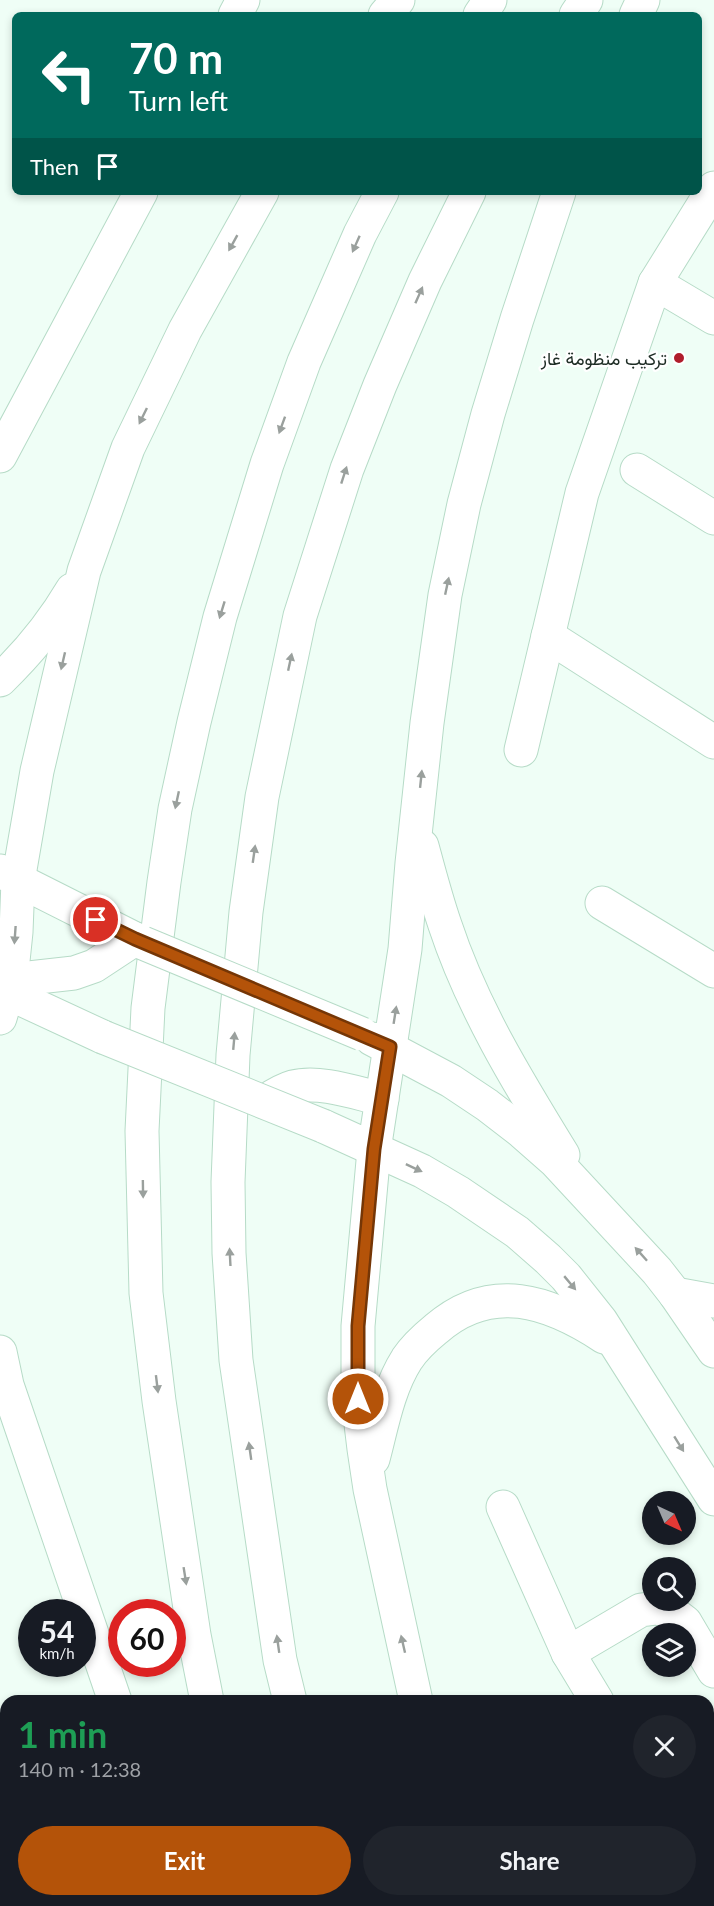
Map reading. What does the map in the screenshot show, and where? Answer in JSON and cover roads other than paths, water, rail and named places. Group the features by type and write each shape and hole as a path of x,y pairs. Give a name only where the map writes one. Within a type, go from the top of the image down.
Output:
{"main road":[{"path":"388,12 398,0"},
{"path":"521,750 582,493 655,283 714,188"},
{"path":"0,456 139,195"},
{"path":"5,995 16,932 9,876 37,771 84,571 128,448 185,330 260,195"},
{"path":"206,1695 194,1635 159,1401 146,1293 142,1131 148,1008 175,809 220,617 267,464 304,362 360,234 380,195"},
{"path":"289,1695 280,1660 236,1360 230,1253 228,1182 233,1055 246,912 262,797 300,616 346,468 425,281 468,195"},
{"path":"415,1695 368,1478 358,1399 358,1326 374,1149 381,1099 376,1041 405,949 427,723 445,595 464,504 488,414 558,195"},
{"path":"655,283 714,318"},
{"path":"637,470 714,518"},
{"path":"0,680 27,653 47,628 84,571"},
{"path":"548,636 714,742"},
{"path":"416,821 434,891 461,967 516,1078 585,1192"},
{"path":"9,876 139,941 376,1041 451,1081 487,1105 522,1132 585,1192 675,1294 714,1351"},
{"path":"602,903 714,971"},
{"path":"5,995 94,966 139,941"},
{"path":"5,995 323,1126 422,1171 489,1212 517,1232 566,1277 601,1321 714,1499"},
{"path":"264,1102 293,1087 311,1085 381,1099"},
{"path":"675,1294 714,1301"},
{"path":"368,1478 386,1407 408,1358 422,1340 461,1311 487,1301 509,1300 534,1304 560,1311 616,1344"},
{"path":"0,1352 11,1396 113,1695"},
{"path":"503,1507 567,1653 593,1695"},
{"path":"567,1653 641,1610 657,1608 672,1612 685,1622 714,1671"}],"place":[{"name":"تركيب منظومة غاز","path":"679,358"}]}
